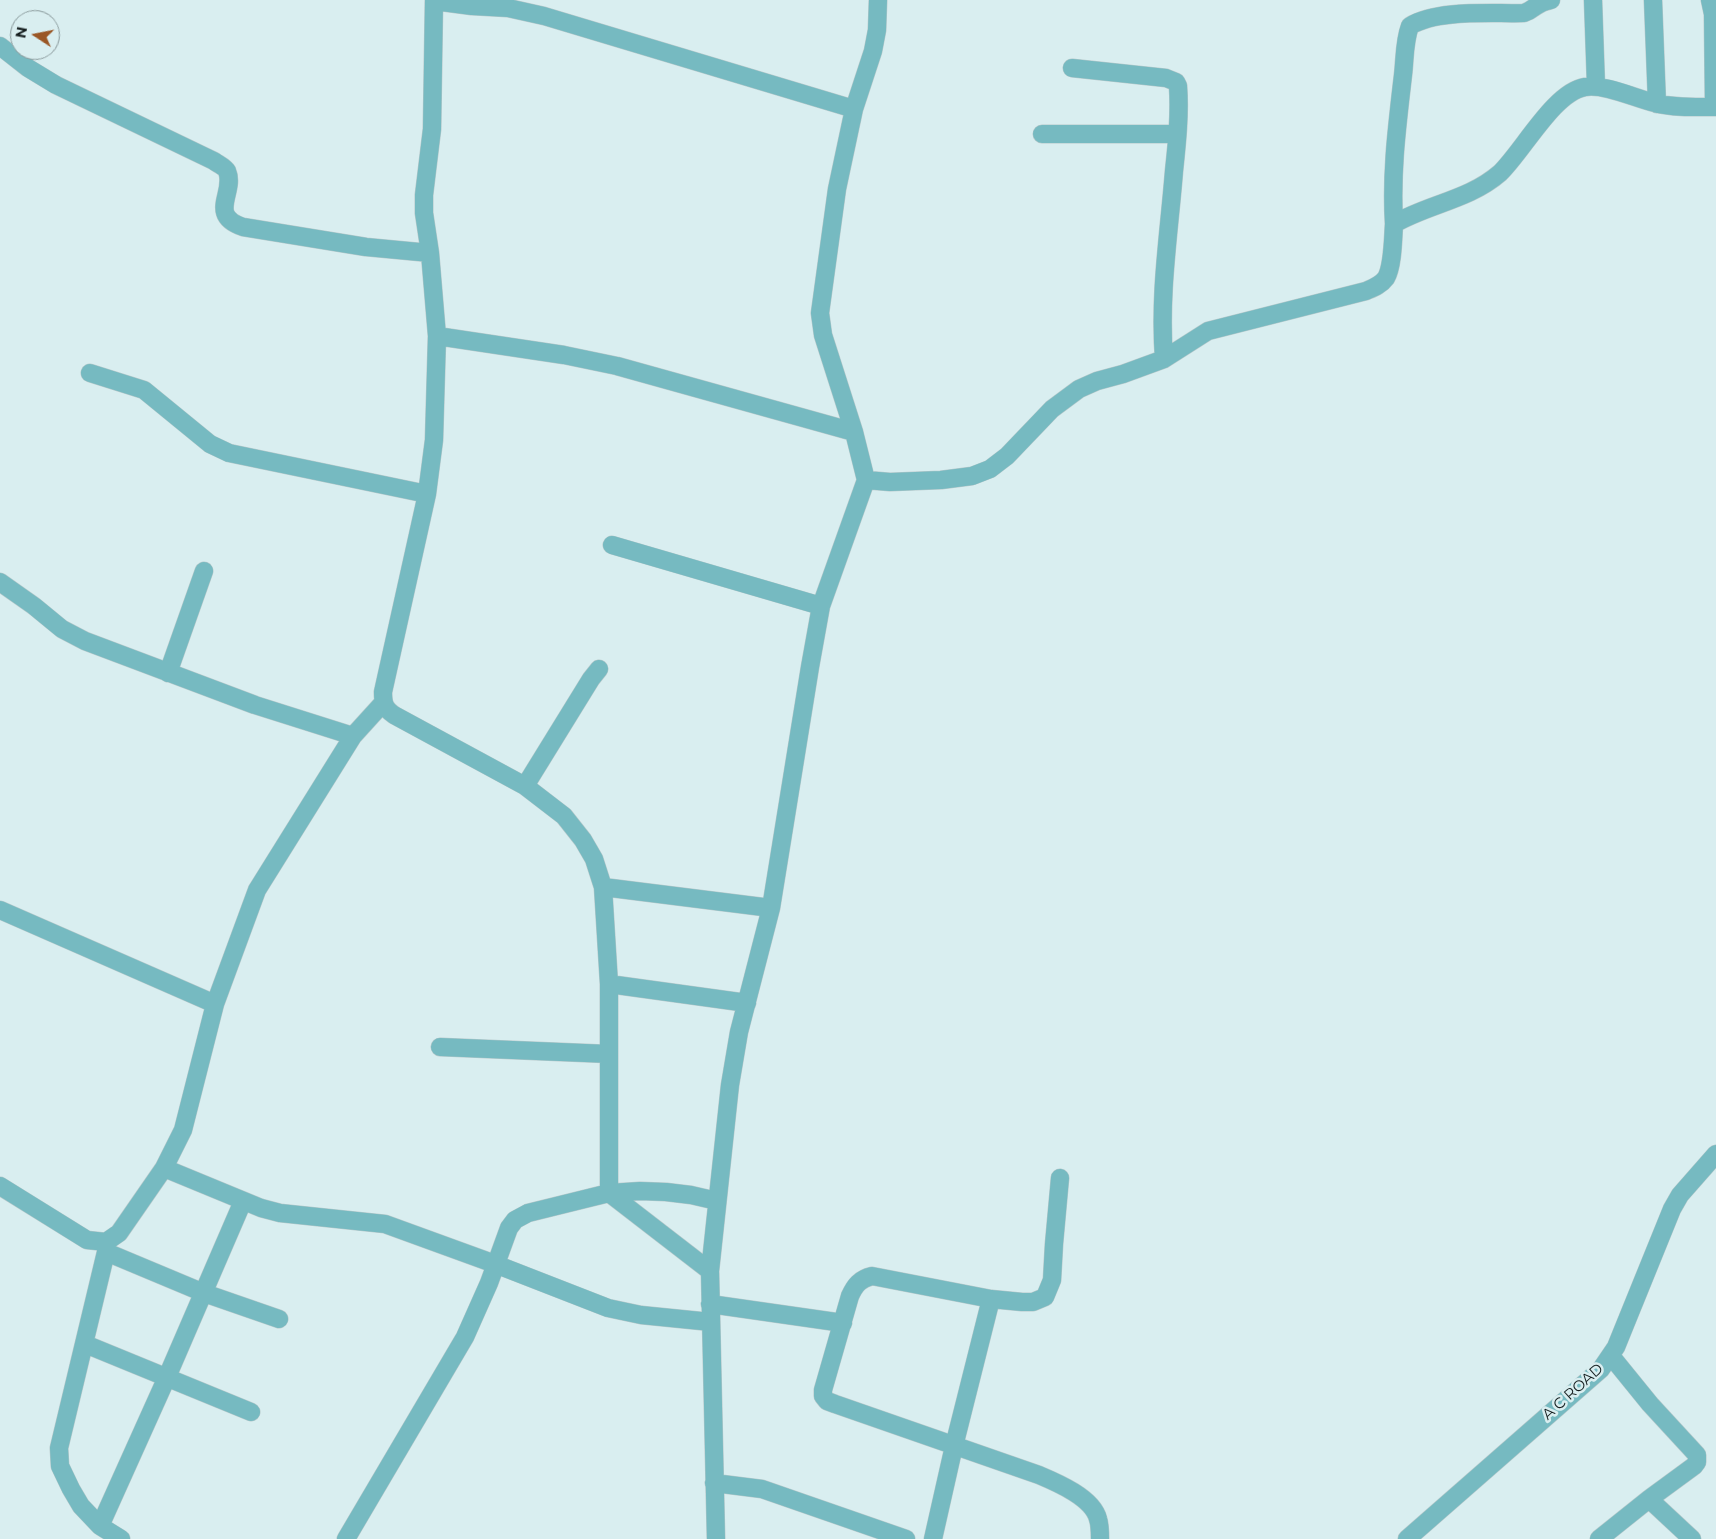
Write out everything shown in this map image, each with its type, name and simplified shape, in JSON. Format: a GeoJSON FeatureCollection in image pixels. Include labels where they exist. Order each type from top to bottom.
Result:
{"type":"FeatureCollection","features":[{"type":"Feature","properties":{"kind":"street"},"geometry":{"type":"LineString","coordinates":[[716,1539],[710,1271],[730,1085],[739,1032],[771,908],[821,606],[866,480],[854,432],[827,348],[820,314],[837,189],[854,109],[873,51],[877,30],[878,0]]}},
{"type":"Feature","properties":{"kind":"street"},"geometry":{"type":"LineString","coordinates":[[866,480],[890,482],[941,480],[972,476],[990,469],[1007,456],[1052,409],[1079,389],[1097,381],[1164,359],[1208,331],[1366,291],[1378,286],[1385,279],[1388,272],[1394,224],[1392,189],[1396,124],[1405,49],[1410,26],[1429,19],[1460,14],[1524,13],[1530,11],[1540,2],[1551,0]]}},
{"type":"Feature","properties":{"kind":"street"},"geometry":{"type":"LineString","coordinates":[[1593,0],[1596,86]]}},
{"type":"Feature","properties":{"kind":"street"},"geometry":{"type":"LineString","coordinates":[[1653,0],[1658,104]]}},
{"type":"Feature","properties":{"kind":"street"},"geometry":{"type":"LineString","coordinates":[[1394,224],[1405,217],[1459,198],[1485,185],[1516,156],[1546,117],[1564,98],[1582,88],[1596,86],[1658,104],[1715,107],[1713,14],[1710,0]]}},
{"type":"Feature","properties":{"kind":"street"},"geometry":{"type":"LineString","coordinates":[[608,1193],[609,984],[603,887],[594,859],[583,840],[564,816],[525,786],[394,715],[386,710],[383,703],[382,692],[427,494],[434,440],[437,336],[430,253],[424,213],[424,196],[432,129],[434,1],[508,8],[544,16],[854,109]]}},
{"type":"Feature","properties":{"kind":"street"},"geometry":{"type":"LineString","coordinates":[[0,46],[28,68],[56,85],[223,167],[227,172],[228,182],[224,204],[225,213],[234,224],[366,247],[430,253]]}},
{"type":"Feature","properties":{"kind":"street"},"geometry":{"type":"LineString","coordinates":[[1072,68],[1166,78],[1176,82],[1178,95],[1177,134],[1163,277],[1162,328],[1164,359]]}},
{"type":"Feature","properties":{"kind":"street"},"geometry":{"type":"LineString","coordinates":[[1042,134],[1177,134]]}},
{"type":"Feature","properties":{"kind":"street"},"geometry":{"type":"LineString","coordinates":[[437,336],[564,355],[617,366],[854,432]]}},
{"type":"Feature","properties":{"kind":"street"},"geometry":{"type":"LineString","coordinates":[[90,372],[144,390],[210,444],[229,454],[427,494]]}},
{"type":"Feature","properties":{"kind":"street"},"geometry":{"type":"LineString","coordinates":[[612,545],[821,606]]}},
{"type":"Feature","properties":{"kind":"street"},"geometry":{"type":"LineString","coordinates":[[168,673],[204,571]]}},
{"type":"Feature","properties":{"kind":"street"},"geometry":{"type":"LineString","coordinates":[[0,582],[73,635],[85,641],[255,705],[353,736]]}},
{"type":"Feature","properties":{"kind":"street"},"geometry":{"type":"LineString","coordinates":[[525,786],[599,669]]}},
{"type":"Feature","properties":{"kind":"street"},"geometry":{"type":"LineString","coordinates":[[121,1539],[100,1526],[81,1506],[60,1466],[59,1448],[85,1344],[106,1247],[119,1233],[164,1168],[183,1130],[215,1004],[257,890],[353,736],[383,703]]}},
{"type":"Feature","properties":{"kind":"street"},"geometry":{"type":"LineString","coordinates":[[603,887],[771,908]]}},
{"type":"Feature","properties":{"kind":"street"},"geometry":{"type":"LineString","coordinates":[[0,910],[215,1004]]}},
{"type":"Feature","properties":{"kind":"street"},"geometry":{"type":"LineString","coordinates":[[609,984],[747,1003]]}},
{"type":"Feature","properties":{"kind":"street"},"geometry":{"type":"LineString","coordinates":[[440,1047],[609,1054]]}},
{"type":"Feature","properties":{"kind":"street","name":"A C ROAD"},"geometry":{"type":"LineString","coordinates":[[1407,1539],[1601,1369],[1616,1347],[1672,1209],[1680,1195],[1716,1154]]}},
{"type":"Feature","properties":{"kind":"street"},"geometry":{"type":"LineString","coordinates":[[164,1168],[261,1208],[280,1213],[385,1224],[608,1308],[641,1314],[711,1322]]}},
{"type":"Feature","properties":{"kind":"street"},"geometry":{"type":"LineString","coordinates":[[1060,1178],[1052,1280],[1045,1298],[1034,1302],[991,1299],[872,1276],[862,1279],[853,1288],[823,1390],[823,1396],[827,1401],[1039,1475],[1072,1491],[1091,1504],[1098,1518],[1100,1539]]}},
{"type":"Feature","properties":{"kind":"street"},"geometry":{"type":"LineString","coordinates":[[0,1186],[87,1240],[204,1292],[279,1319]]}},
{"type":"Feature","properties":{"kind":"street"},"geometry":{"type":"LineString","coordinates":[[346,1539],[465,1338],[509,1228],[515,1220],[521,1216],[608,1193],[666,1192],[717,1201]]}},
{"type":"Feature","properties":{"kind":"street"},"geometry":{"type":"LineString","coordinates":[[608,1193],[710,1271]]}},
{"type":"Feature","properties":{"kind":"street"},"geometry":{"type":"LineString","coordinates":[[100,1526],[243,1201]]}},
{"type":"Feature","properties":{"kind":"street"},"geometry":{"type":"LineString","coordinates":[[933,1539],[991,1299]]}},
{"type":"Feature","properties":{"kind":"street"},"geometry":{"type":"LineString","coordinates":[[710,1304],[843,1322]]}},
{"type":"Feature","properties":{"kind":"street"},"geometry":{"type":"LineString","coordinates":[[85,1344],[251,1412]]}},
{"type":"Feature","properties":{"kind":"street"},"geometry":{"type":"LineString","coordinates":[[1599,1539],[1697,1462],[1697,1455],[1650,1404],[1611,1356]]}},
{"type":"Feature","properties":{"kind":"street"},"geometry":{"type":"LineString","coordinates":[[714,1483],[762,1489],[906,1539]]}},
{"type":"Feature","properties":{"kind":"street"},"geometry":{"type":"LineString","coordinates":[[1649,1499],[1692,1539]]}}]}
